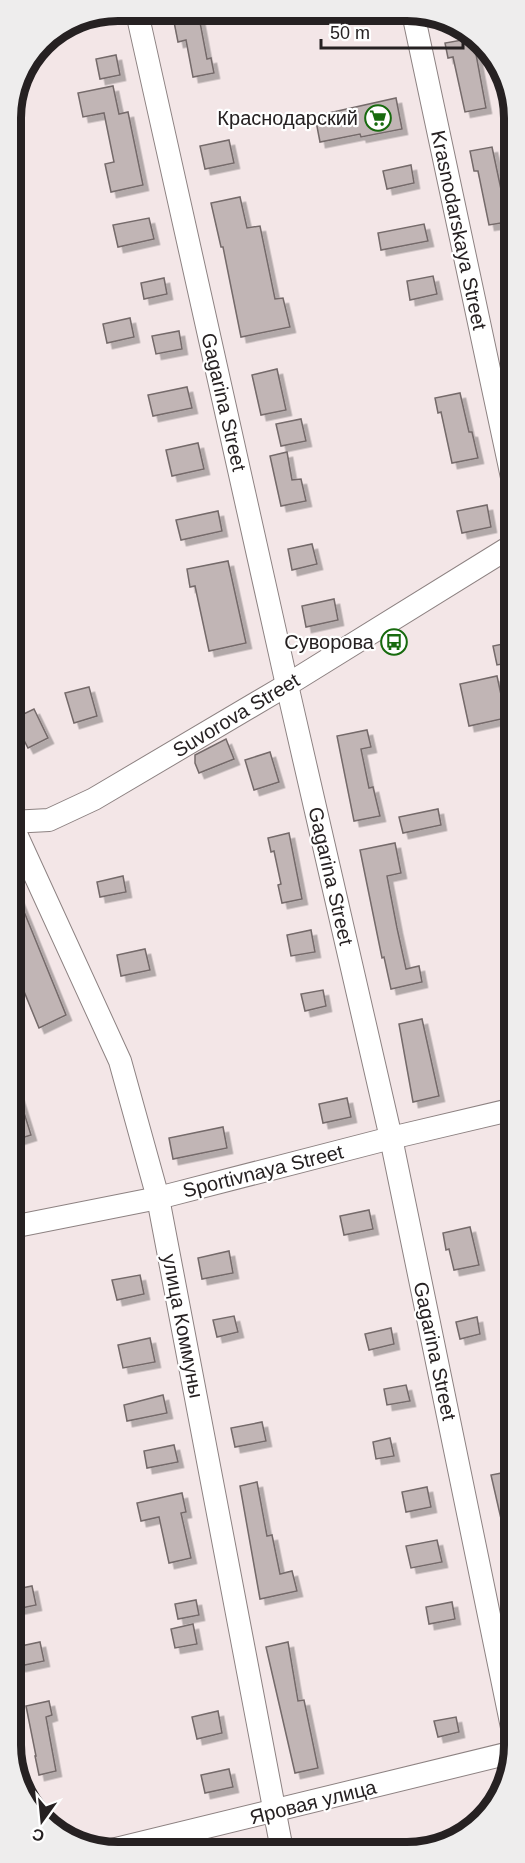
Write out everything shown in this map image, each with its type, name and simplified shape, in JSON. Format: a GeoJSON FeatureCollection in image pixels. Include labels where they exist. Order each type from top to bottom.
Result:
{"type":"FeatureCollection","features":[{"type":"Feature","properties":{"kind":"street","name":"Gagarina Street"},"geometry":{"type":"LineString","coordinates":[[139,21],[391,1138],[504,1688]]}},
{"type":"Feature","properties":{"kind":"street","name":"Krasnodarskaya Street"},"geometry":{"type":"LineString","coordinates":[[415,22],[504,440]]}},
{"type":"Feature","properties":{"kind":"street","name":"Suvorova Street"},"geometry":{"type":"LineString","coordinates":[[21,822],[49,820],[94,799],[504,551]]}},
{"type":"Feature","properties":{"kind":"street","name":"улица Коммуны"},"geometry":{"type":"LineString","coordinates":[[21,843],[120,1061],[158,1198],[281,1842]]}},
{"type":"Feature","properties":{"kind":"street","name":"Sportivnaya Street"},"geometry":{"type":"LineString","coordinates":[[21,1225],[158,1198],[504,1111]]}},
{"type":"Feature","properties":{"kind":"street","name":"Яровая улица"},"geometry":{"type":"LineString","coordinates":[[145,1842],[504,1755]]}},
{"type":"Feature","properties":{"kind":"building"},"geometry":{"type":"Polygon","coordinates":[[[200,21],[207,59],[211,58],[214,73],[193,77],[186,40],[178,42],[174,22],[200,21]]]}},
{"type":"Feature","properties":{"kind":"building"},"geometry":{"type":"Polygon","coordinates":[[[464,40],[475,48],[486,108],[465,112],[453,57],[448,58],[445,43],[464,40]]]}},
{"type":"Feature","properties":{"kind":"building"},"geometry":{"type":"Polygon","coordinates":[[[116,55],[120,75],[100,79],[96,59],[116,55]]]}},
{"type":"Feature","properties":{"kind":"building"},"geometry":{"type":"Polygon","coordinates":[[[113,86],[119,114],[128,112],[143,185],[111,192],[105,164],[114,162],[104,113],[83,117],[78,93],[113,86]]]}},
{"type":"Feature","properties":{"kind":"building"},"geometry":{"type":"Polygon","coordinates":[[[396,98],[402,129],[320,142],[315,116],[396,98]]]}},
{"type":"Feature","properties":{"kind":"building"},"geometry":{"type":"Polygon","coordinates":[[[229,140],[234,163],[205,169],[200,146],[229,140]]]}},
{"type":"Feature","properties":{"kind":"building"},"geometry":{"type":"Polygon","coordinates":[[[492,147],[502,194],[504,193],[504,222],[489,225],[478,171],[474,171],[470,151],[492,147]]]}},
{"type":"Feature","properties":{"kind":"building"},"geometry":{"type":"Polygon","coordinates":[[[411,165],[414,183],[387,189],[383,171],[411,165]]]}},
{"type":"Feature","properties":{"kind":"building"},"geometry":{"type":"Polygon","coordinates":[[[240,197],[247,228],[260,226],[275,299],[283,298],[290,327],[241,337],[223,247],[221,247],[211,203],[240,197]]]}},
{"type":"Feature","properties":{"kind":"building"},"geometry":{"type":"Polygon","coordinates":[[[149,218],[154,239],[118,247],[113,225],[149,218]]]}},
{"type":"Feature","properties":{"kind":"building"},"geometry":{"type":"Polygon","coordinates":[[[424,224],[428,241],[381,250],[378,233],[424,224]]]}},
{"type":"Feature","properties":{"kind":"building"},"geometry":{"type":"Polygon","coordinates":[[[433,276],[437,294],[410,300],[407,281],[433,276]]]}},
{"type":"Feature","properties":{"kind":"building"},"geometry":{"type":"Polygon","coordinates":[[[164,278],[167,294],[144,299],[141,283],[164,278]]]}},
{"type":"Feature","properties":{"kind":"building"},"geometry":{"type":"Polygon","coordinates":[[[130,318],[134,337],[107,343],[103,324],[130,318]]]}},
{"type":"Feature","properties":{"kind":"building"},"geometry":{"type":"Polygon","coordinates":[[[179,331],[182,349],[156,354],[152,336],[179,331]]]}},
{"type":"Feature","properties":{"kind":"building"},"geometry":{"type":"Polygon","coordinates":[[[277,369],[286,410],[261,415],[252,375],[277,369]]]}},
{"type":"Feature","properties":{"kind":"building"},"geometry":{"type":"Polygon","coordinates":[[[187,387],[192,408],[153,416],[148,395],[187,387]]]}},
{"type":"Feature","properties":{"kind":"building"},"geometry":{"type":"Polygon","coordinates":[[[460,393],[478,458],[452,463],[441,412],[438,413],[435,398],[460,393]]]}},
{"type":"Feature","properties":{"kind":"building"},"geometry":{"type":"Polygon","coordinates":[[[301,419],[306,441],[281,446],[276,424],[301,419]]]}},
{"type":"Feature","properties":{"kind":"building"},"geometry":{"type":"Polygon","coordinates":[[[198,443],[204,469],[172,476],[166,450],[198,443]]]}},
{"type":"Feature","properties":{"kind":"building"},"geometry":{"type":"Polygon","coordinates":[[[287,452],[292,480],[301,479],[306,501],[281,506],[270,456],[287,452]]]}},
{"type":"Feature","properties":{"kind":"building"},"geometry":{"type":"Polygon","coordinates":[[[487,505],[491,527],[462,533],[457,511],[487,505]]]}},
{"type":"Feature","properties":{"kind":"building"},"geometry":{"type":"Polygon","coordinates":[[[218,511],[222,531],[181,540],[176,520],[218,511]]]}},
{"type":"Feature","properties":{"kind":"building"},"geometry":{"type":"Polygon","coordinates":[[[312,544],[317,564],[292,570],[288,549],[312,544]]]}},
{"type":"Feature","properties":{"kind":"building"},"geometry":{"type":"Polygon","coordinates":[[[228,561],[246,643],[209,651],[195,586],[190,587],[187,569],[228,561]]]}},
{"type":"Feature","properties":{"kind":"building"},"geometry":{"type":"Polygon","coordinates":[[[334,599],[338,620],[306,627],[302,606],[334,599]]]}},
{"type":"Feature","properties":{"kind":"building"},"geometry":{"type":"Polygon","coordinates":[[[504,644],[504,664],[497,665],[493,646],[504,644]]]}},
{"type":"Feature","properties":{"kind":"building"},"geometry":{"type":"Polygon","coordinates":[[[497,676],[504,718],[469,726],[460,684],[497,676]]]}},
{"type":"Feature","properties":{"kind":"building"},"geometry":{"type":"Polygon","coordinates":[[[89,687],[97,716],[74,723],[65,693],[89,687]]]}},
{"type":"Feature","properties":{"kind":"building"},"geometry":{"type":"Polygon","coordinates":[[[34,709],[48,738],[28,748],[21,734],[21,715],[34,709]]]}},
{"type":"Feature","properties":{"kind":"building"},"geometry":{"type":"Polygon","coordinates":[[[367,730],[371,747],[361,749],[369,788],[373,787],[380,816],[354,821],[337,736],[367,730]]]}},
{"type":"Feature","properties":{"kind":"building"},"geometry":{"type":"Polygon","coordinates":[[[226,739],[234,759],[199,773],[195,755],[226,739]]]}},
{"type":"Feature","properties":{"kind":"building"},"geometry":{"type":"Polygon","coordinates":[[[270,752],[279,782],[254,790],[245,760],[270,752]]]}},
{"type":"Feature","properties":{"kind":"building"},"geometry":{"type":"Polygon","coordinates":[[[438,809],[441,825],[403,833],[399,817],[438,809]]]}},
{"type":"Feature","properties":{"kind":"building"},"geometry":{"type":"Polygon","coordinates":[[[289,833],[302,899],[282,903],[278,885],[281,884],[274,851],[271,852],[268,838],[289,833]]]}},
{"type":"Feature","properties":{"kind":"building"},"geometry":{"type":"Polygon","coordinates":[[[395,843],[401,873],[387,876],[397,928],[406,969],[419,966],[422,982],[391,989],[384,957],[382,958],[360,850],[395,843]]]}},
{"type":"Feature","properties":{"kind":"building"},"geometry":{"type":"Polygon","coordinates":[[[123,876],[126,892],[100,897],[97,882],[123,876]]]}},
{"type":"Feature","properties":{"kind":"building"},"geometry":{"type":"Polygon","coordinates":[[[21,904],[66,1015],[39,1028],[21,984],[21,904]]]}},
{"type":"Feature","properties":{"kind":"building"},"geometry":{"type":"Polygon","coordinates":[[[311,930],[315,952],[291,956],[287,935],[311,930]]]}},
{"type":"Feature","properties":{"kind":"building"},"geometry":{"type":"Polygon","coordinates":[[[145,949],[150,970],[121,976],[117,955],[145,949]]]}},
{"type":"Feature","properties":{"kind":"building"},"geometry":{"type":"Polygon","coordinates":[[[323,990],[326,1006],[305,1011],[301,994],[323,990]]]}},
{"type":"Feature","properties":{"kind":"building"},"geometry":{"type":"Polygon","coordinates":[[[422,1019],[439,1096],[413,1102],[399,1024],[422,1019]]]}},
{"type":"Feature","properties":{"kind":"building"},"geometry":{"type":"Polygon","coordinates":[[[347,1098],[351,1117],[323,1123],[319,1104],[347,1098]]]}},
{"type":"Feature","properties":{"kind":"building"},"geometry":{"type":"Polygon","coordinates":[[[21,1103],[31,1135],[21,1138],[21,1103]]]}},
{"type":"Feature","properties":{"kind":"building"},"geometry":{"type":"Polygon","coordinates":[[[223,1127],[227,1148],[173,1159],[169,1138],[223,1127]]]}},
{"type":"Feature","properties":{"kind":"building"},"geometry":{"type":"Polygon","coordinates":[[[369,1210],[373,1229],[344,1235],[340,1216],[369,1210]]]}},
{"type":"Feature","properties":{"kind":"building"},"geometry":{"type":"Polygon","coordinates":[[[470,1227],[479,1265],[454,1270],[449,1249],[446,1250],[443,1233],[470,1227]]]}},
{"type":"Feature","properties":{"kind":"building"},"geometry":{"type":"Polygon","coordinates":[[[229,1251],[233,1273],[202,1279],[198,1258],[229,1251]]]}},
{"type":"Feature","properties":{"kind":"building"},"geometry":{"type":"Polygon","coordinates":[[[140,1275],[144,1294],[117,1300],[112,1280],[140,1275]]]}},
{"type":"Feature","properties":{"kind":"building"},"geometry":{"type":"Polygon","coordinates":[[[234,1316],[238,1332],[217,1337],[213,1320],[234,1316]]]}},
{"type":"Feature","properties":{"kind":"building"},"geometry":{"type":"Polygon","coordinates":[[[477,1317],[480,1334],[460,1339],[456,1322],[477,1317]]]}},
{"type":"Feature","properties":{"kind":"building"},"geometry":{"type":"Polygon","coordinates":[[[391,1328],[394,1344],[369,1350],[365,1334],[391,1328]]]}},
{"type":"Feature","properties":{"kind":"building"},"geometry":{"type":"Polygon","coordinates":[[[150,1338],[155,1362],[123,1368],[118,1345],[150,1338]]]}},
{"type":"Feature","properties":{"kind":"building"},"geometry":{"type":"Polygon","coordinates":[[[406,1385],[410,1401],[387,1405],[384,1389],[406,1385]]]}},
{"type":"Feature","properties":{"kind":"building"},"geometry":{"type":"Polygon","coordinates":[[[163,1395],[167,1413],[127,1421],[124,1405],[163,1395]]]}},
{"type":"Feature","properties":{"kind":"building"},"geometry":{"type":"Polygon","coordinates":[[[262,1422],[266,1441],[235,1447],[231,1428],[262,1422]]]}},
{"type":"Feature","properties":{"kind":"building"},"geometry":{"type":"Polygon","coordinates":[[[390,1438],[394,1456],[376,1459],[373,1442],[390,1438]]]}},
{"type":"Feature","properties":{"kind":"building"},"geometry":{"type":"Polygon","coordinates":[[[174,1445],[178,1462],[147,1468],[144,1451],[174,1445]]]}},
{"type":"Feature","properties":{"kind":"building"},"geometry":{"type":"Polygon","coordinates":[[[504,1473],[504,1532],[491,1475],[504,1473]]]}},
{"type":"Feature","properties":{"kind":"building"},"geometry":{"type":"Polygon","coordinates":[[[257,1482],[267,1536],[272,1535],[280,1574],[292,1571],[297,1591],[260,1599],[240,1486],[257,1482]]]}},
{"type":"Feature","properties":{"kind":"building"},"geometry":{"type":"Polygon","coordinates":[[[427,1487],[431,1507],[406,1512],[402,1492],[427,1487]]]}},
{"type":"Feature","properties":{"kind":"building"},"geometry":{"type":"Polygon","coordinates":[[[182,1493],[186,1512],[181,1513],[191,1558],[169,1563],[159,1517],[141,1521],[137,1503],[182,1493]]]}},
{"type":"Feature","properties":{"kind":"building"},"geometry":{"type":"Polygon","coordinates":[[[437,1540],[442,1562],[411,1568],[406,1546],[437,1540]]]}},
{"type":"Feature","properties":{"kind":"building"},"geometry":{"type":"Polygon","coordinates":[[[32,1586],[36,1605],[21,1608],[21,1588],[32,1586]]]}},
{"type":"Feature","properties":{"kind":"building"},"geometry":{"type":"Polygon","coordinates":[[[196,1600],[199,1615],[178,1619],[175,1604],[196,1600]]]}},
{"type":"Feature","properties":{"kind":"building"},"geometry":{"type":"Polygon","coordinates":[[[452,1602],[455,1619],[429,1624],[426,1607],[452,1602]]]}},
{"type":"Feature","properties":{"kind":"building"},"geometry":{"type":"Polygon","coordinates":[[[193,1624],[197,1644],[175,1648],[171,1629],[193,1624]]]}},
{"type":"Feature","properties":{"kind":"building"},"geometry":{"type":"Polygon","coordinates":[[[40,1642],[44,1661],[21,1666],[21,1646],[40,1642]]]}},
{"type":"Feature","properties":{"kind":"building"},"geometry":{"type":"Polygon","coordinates":[[[288,1642],[298,1701],[304,1700],[318,1768],[295,1773],[266,1647],[288,1642]]]}},
{"type":"Feature","properties":{"kind":"building"},"geometry":{"type":"Polygon","coordinates":[[[49,1701],[52,1715],[46,1717],[56,1771],[39,1775],[26,1706],[49,1701]]]}},
{"type":"Feature","properties":{"kind":"building"},"geometry":{"type":"Polygon","coordinates":[[[218,1711],[222,1733],[197,1739],[192,1717],[218,1711]]]}},
{"type":"Feature","properties":{"kind":"building"},"geometry":{"type":"Polygon","coordinates":[[[456,1717],[459,1732],[438,1737],[434,1721],[456,1717]]]}},
{"type":"Feature","properties":{"kind":"building"},"geometry":{"type":"Polygon","coordinates":[[[229,1769],[233,1787],[205,1793],[201,1775],[229,1769]]]}},
{"type":"Feature","properties":{"kind":"place","name":"Краснодарский"},"geometry":{"type":"Point","coordinates":[378,118]}},
{"type":"Feature","properties":{"kind":"place","name":"Суворова"},"geometry":{"type":"Point","coordinates":[394,642]}}]}
